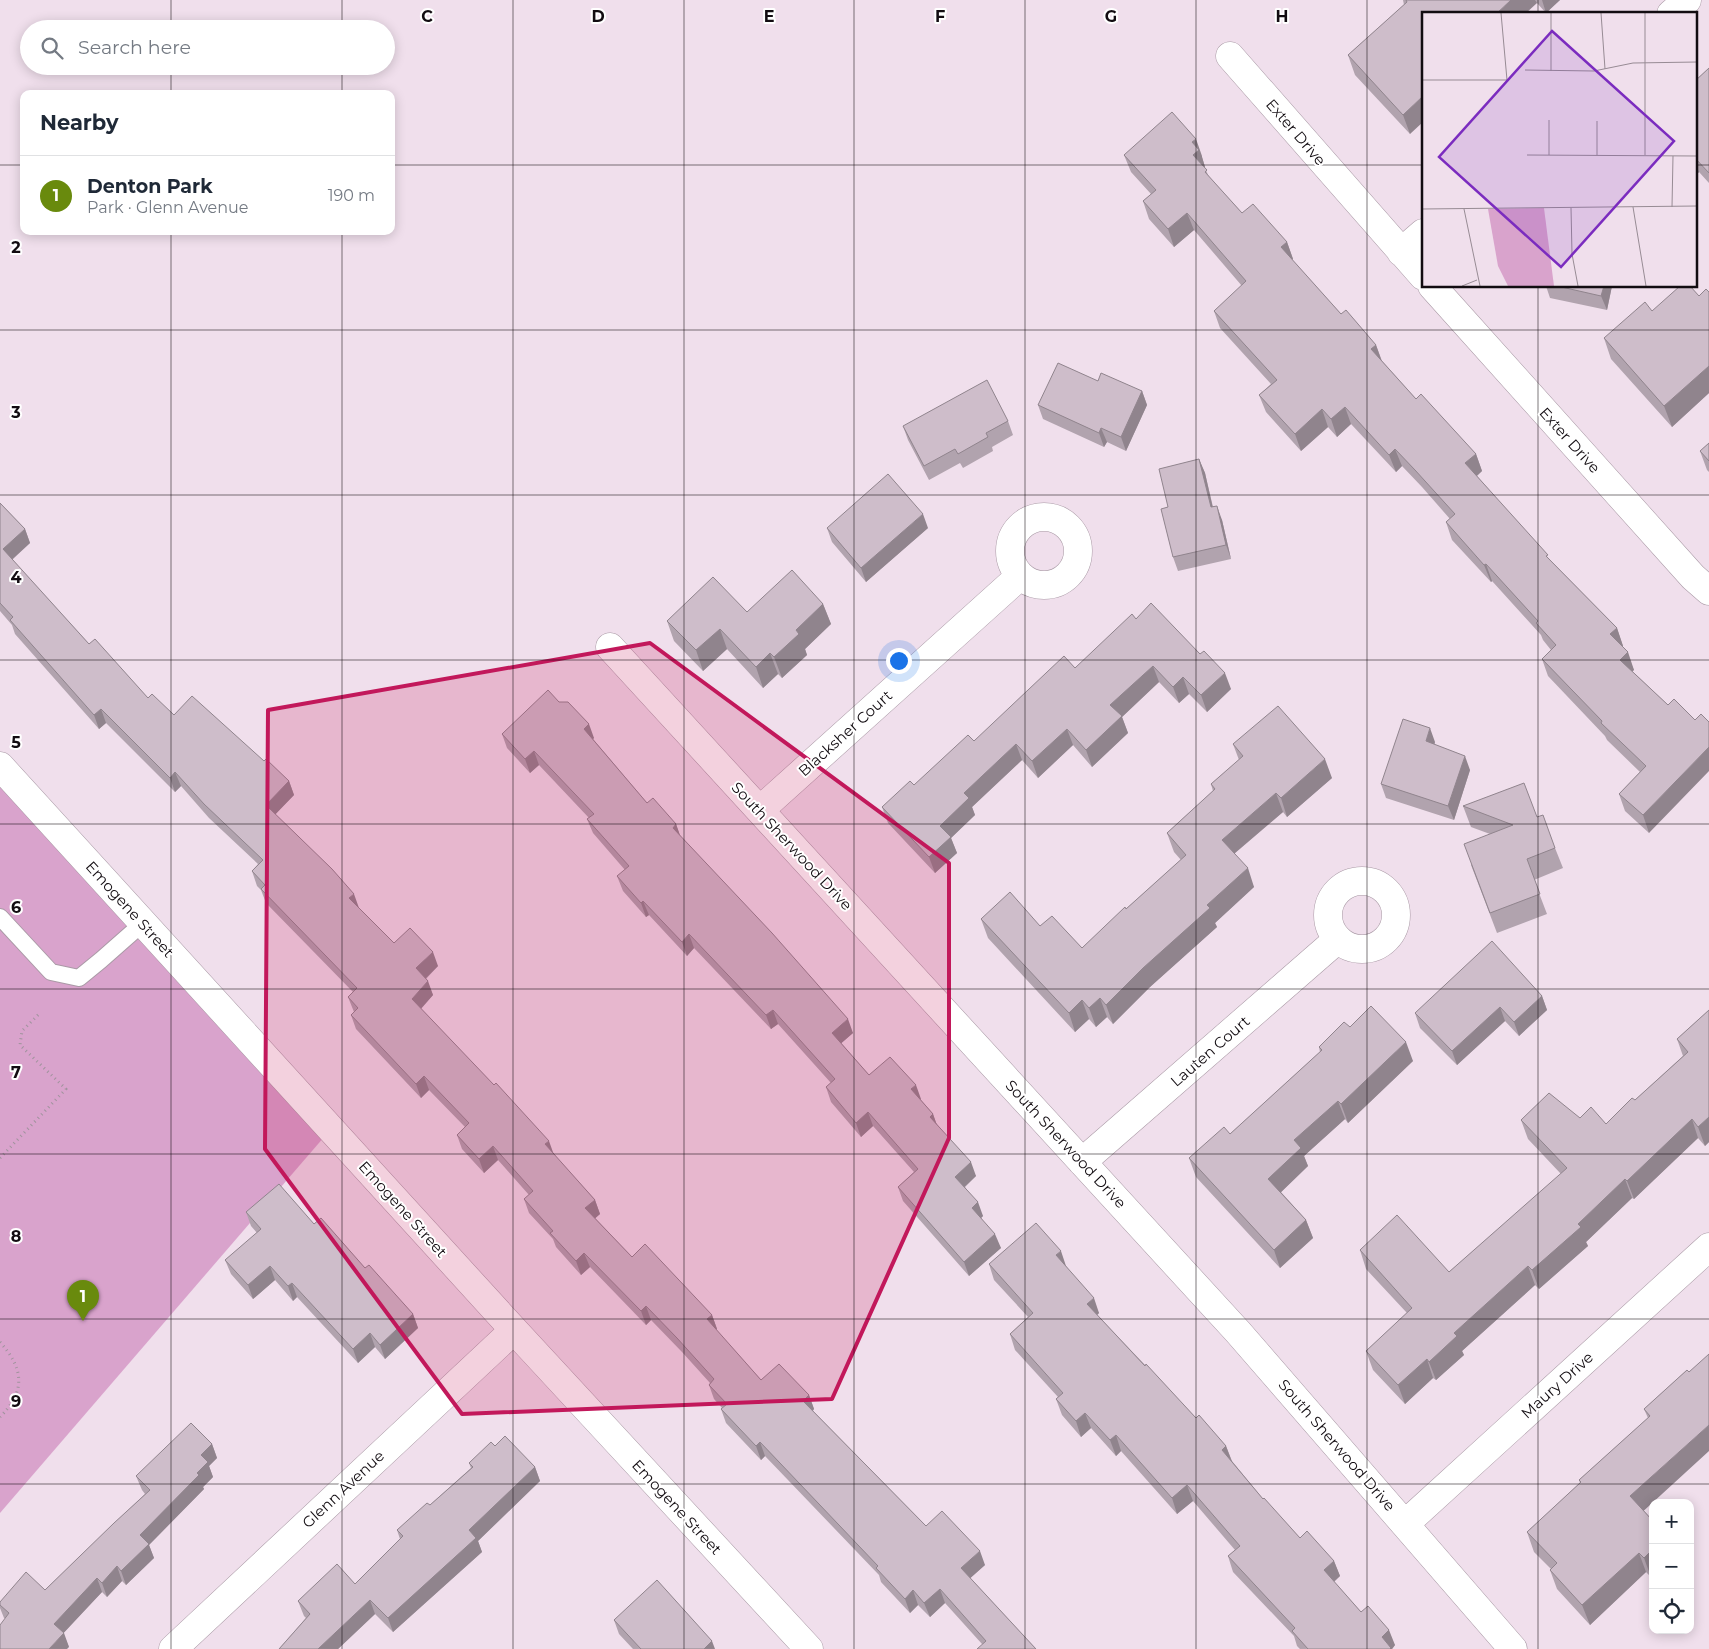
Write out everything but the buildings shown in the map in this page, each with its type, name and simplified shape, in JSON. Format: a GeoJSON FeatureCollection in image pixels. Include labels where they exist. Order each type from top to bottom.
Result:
{"type":"FeatureCollection","features":[{"type":"Feature","properties":{"kind":"street"},"geometry":{"type":"LineString","coordinates":[[1673,12],[1687,0]]}},
{"type":"Feature","properties":{"kind":"street","name":"Exter Drive"},"geometry":{"type":"LineString","coordinates":[[1230,56],[1422,275]]}},
{"type":"Feature","properties":{"kind":"street"},"geometry":{"type":"LineString","coordinates":[[1401,252],[1422,234]]}},
{"type":"Feature","properties":{"kind":"street","name":"Exter Drive"},"geometry":{"type":"LineString","coordinates":[[1434,288],[1693,577],[1709,591]]}},
{"type":"Feature","properties":{"kind":"street","name":"Blacksher Court"},"geometry":{"type":"LineString","coordinates":[[760,810],[1020,576]]}},
{"type":"Feature","properties":{"kind":"street","name":"South Sherwood Drive"},"geometry":{"type":"LineString","coordinates":[[610,647],[1238,1332],[1513,1649]]}},
{"type":"Feature","properties":{"kind":"street","name":"Emogene Street"},"geometry":{"type":"LineString","coordinates":[[0,766],[514,1330],[809,1649]]}},
{"type":"Feature","properties":{"kind":"street","name":"Lauten Court"},"geometry":{"type":"LineString","coordinates":[[1082,1162],[1338,939]]}},
{"type":"Feature","properties":{"kind":"street","name":"Maury Drive"},"geometry":{"type":"LineString","coordinates":[[1405,1524],[1709,1247]]}},
{"type":"Feature","properties":{"kind":"street","name":"Glenn Avenue"},"geometry":{"type":"LineString","coordinates":[[173,1649],[514,1330]]}},
{"type":"Feature","properties":{"kind":"lane"},"geometry":{"type":"LineString","coordinates":[[0,917],[51,972],[79,978],[143,923]]}},
{"type":"Feature","properties":{"kind":"path"},"geometry":{"type":"LineString","coordinates":[[0,1158],[66,1090],[20,1045],[22,1031],[39,1014]]}},
{"type":"Feature","properties":{"kind":"path"},"geometry":{"type":"LineString","coordinates":[[0,1342],[11,1355],[18,1370],[18,1387],[10,1407],[0,1417]]}},
{"type":"Feature","properties":{"kind":"highlighted area"},"geometry":{"type":"Polygon","coordinates":[[[650,643],[949,863],[949,1138],[832,1399],[462,1414],[265,1149],[268,710],[650,643]]]}},
{"type":"Feature","properties":{"kind":"shaded area"},"geometry":{"type":"Polygon","coordinates":[[[0,766],[331,1129],[0,1513],[0,766]]]}},
{"type":"Feature","properties":{"kind":"place","name":"Denton Park"},"geometry":{"type":"Point","coordinates":[83,1321]}}]}
